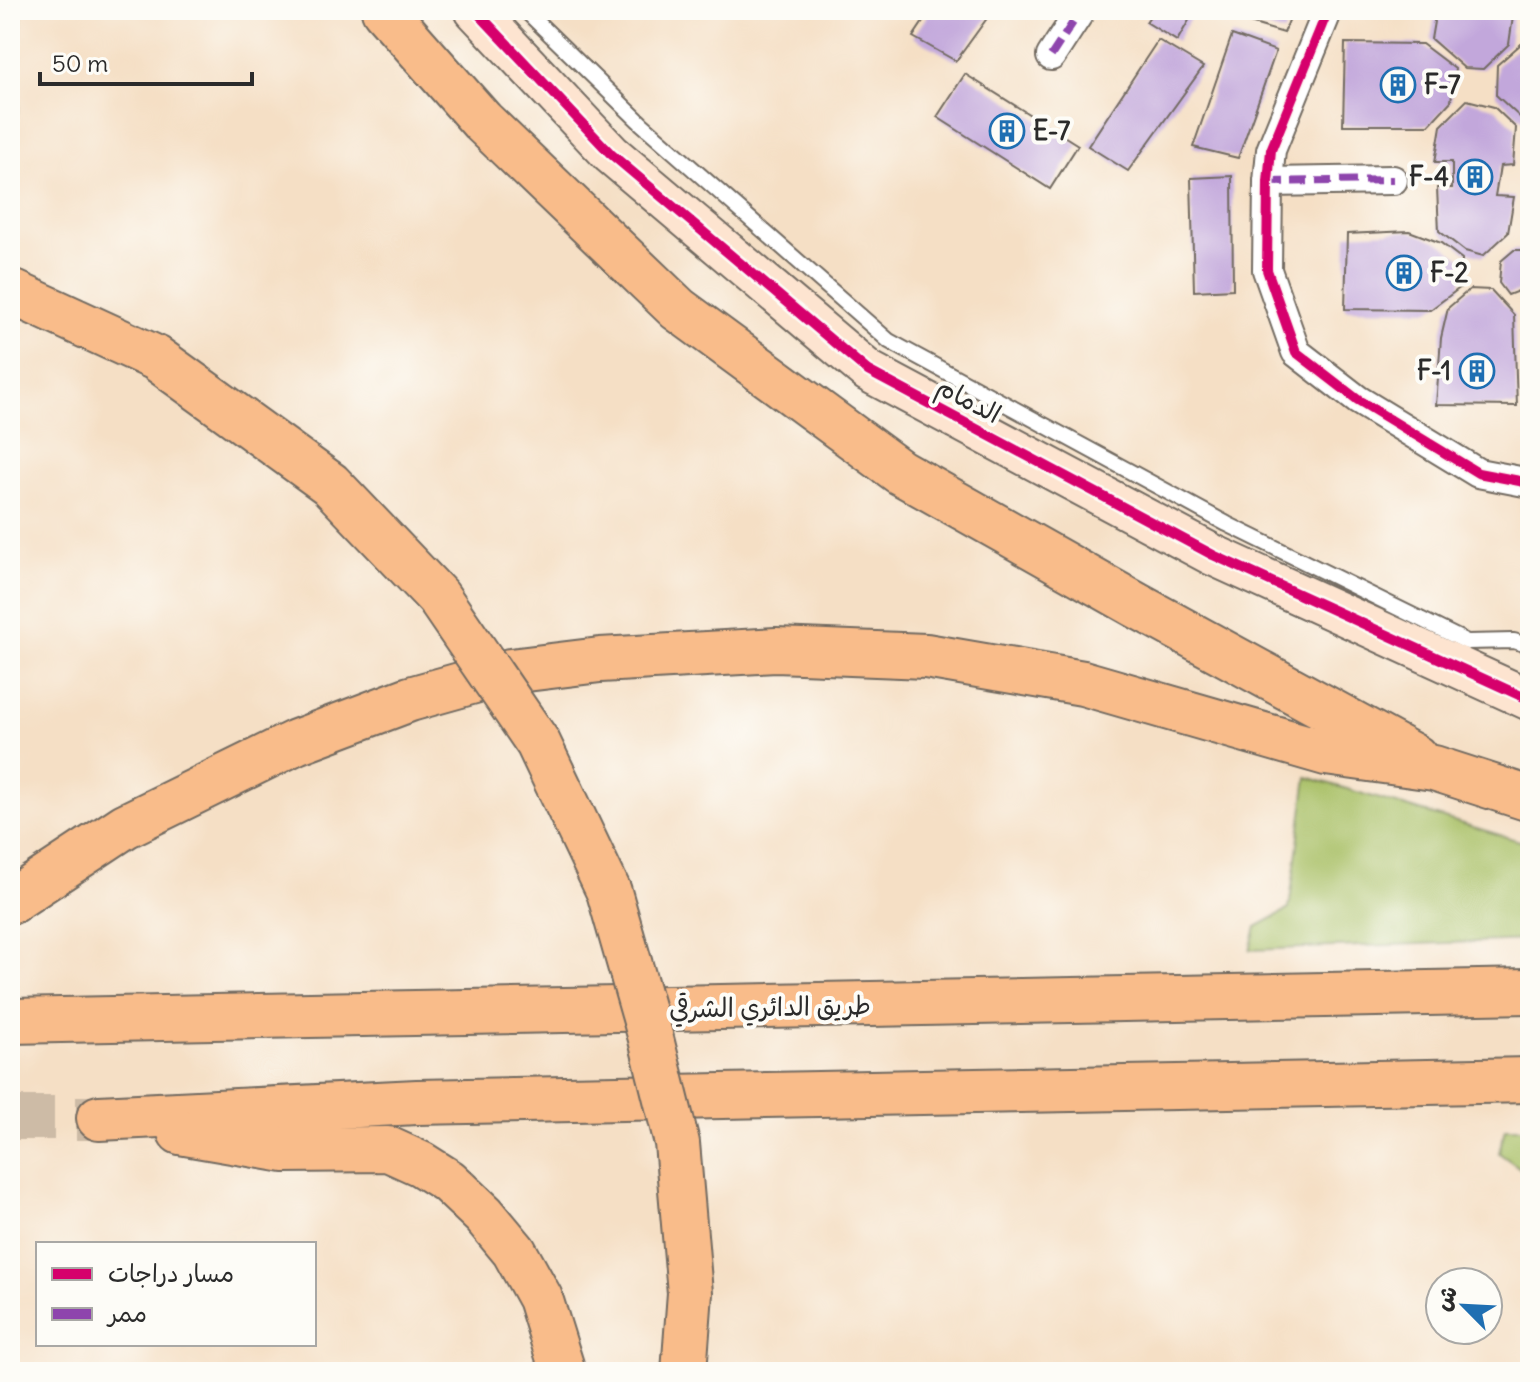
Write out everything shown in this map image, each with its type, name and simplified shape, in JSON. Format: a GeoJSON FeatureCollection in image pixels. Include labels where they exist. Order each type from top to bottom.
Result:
{"type":"FeatureCollection","features":[{"type":"Feature","properties":{"kind":"highway"},"geometry":{"type":"LineString","coordinates":[[384,10],[482,121],[678,309],[900,472],[1434,768]]}},
{"type":"Feature","properties":{"kind":"highway"},"geometry":{"type":"LineString","coordinates":[[10,291],[156,358],[330,484],[438,597],[538,743],[609,892],[677,1143],[690,1293],[684,1372]]}},
{"type":"Feature","properties":{"kind":"highway"},"geometry":{"type":"LineString","coordinates":[[10,902],[125,826],[296,742],[410,699],[510,671],[600,660],[776,650],[926,656],[1083,683],[1326,753],[1434,768],[1530,799]]}},
{"type":"Feature","properties":{"kind":"highway","name":"طريق الدائري الشرقي"},"geometry":{"type":"LineString","coordinates":[[10,1021],[1530,991]]}},
{"type":"Feature","properties":{"kind":"highway"},"geometry":{"type":"LineString","coordinates":[[563,1372],[540,1298],[514,1251],[484,1215],[448,1181],[421,1164],[388,1149],[285,1150],[99,1118],[417,1102],[1530,1080]]}},
{"type":"Feature","properties":{"kind":"street","name":"الدمام"},"geometry":{"type":"LineString","coordinates":[[475,10],[611,154],[868,371],[1213,555],[1530,700]]}},
{"type":"Feature","properties":{"kind":"street"},"geometry":{"type":"LineString","coordinates":[[1051,56],[1081,10]]}},
{"type":"Feature","properties":{"kind":"street"},"geometry":{"type":"LineString","coordinates":[[1328,10],[1271,150],[1268,182],[1267,270],[1296,352],[1358,400],[1478,473],[1530,483]]}},
{"type":"Feature","properties":{"kind":"street"},"geometry":{"type":"LineString","coordinates":[[1268,182],[1393,180]]}},
{"type":"Feature","properties":{"kind":"lane","name":"الدمام"},"geometry":{"type":"LineString","coordinates":[[525,10],[642,124],[889,341],[1227,524],[1467,642],[1514,641],[1530,646]]}},
{"type":"Feature","properties":{"kind":"green space"},"geometry":{"type":"Polygon","coordinates":[[[10,10],[21,10],[18,111],[10,121],[10,10]]]}},
{"type":"Feature","properties":{"kind":"green space"},"geometry":{"type":"Polygon","coordinates":[[[1307,777],[1530,844],[1530,940],[1250,950],[1256,927],[1289,909],[1307,777]]]}},
{"type":"Feature","properties":{"kind":"green space"},"geometry":{"type":"Polygon","coordinates":[[[1505,1128],[1530,1128],[1530,1175],[1499,1153],[1505,1128]]]}},
{"type":"Feature","properties":{"kind":"building"},"geometry":{"type":"Polygon","coordinates":[[[931,10],[993,10],[956,61],[913,37],[931,10]]]}},
{"type":"Feature","properties":{"kind":"building"},"geometry":{"type":"Polygon","coordinates":[[[1154,10],[1195,10],[1177,41],[1146,22],[1154,10]]]}},
{"type":"Feature","properties":{"kind":"building"},"geometry":{"type":"Polygon","coordinates":[[[1244,10],[1293,10],[1284,33],[1240,20],[1244,10]]]}},
{"type":"Feature","properties":{"kind":"building"},"geometry":{"type":"Polygon","coordinates":[[[1436,10],[1514,10],[1509,44],[1483,69],[1464,68],[1431,39],[1436,10]]]}},
{"type":"Feature","properties":{"kind":"building"},"geometry":{"type":"Polygon","coordinates":[[[1232,35],[1276,51],[1238,158],[1193,147],[1232,35]]]}},
{"type":"Feature","properties":{"kind":"building"},"geometry":{"type":"Polygon","coordinates":[[[1158,40],[1203,67],[1128,171],[1088,146],[1158,40]]]}},
{"type":"Feature","properties":{"kind":"building","name":"F-7"},"geometry":{"type":"Polygon","coordinates":[[[1345,43],[1422,44],[1455,69],[1451,101],[1429,125],[1343,125],[1345,43]]]}},
{"type":"Feature","properties":{"kind":"building"},"geometry":{"type":"Polygon","coordinates":[[[1521,44],[1530,45],[1530,120],[1522,119],[1496,95],[1497,65],[1521,44]]]}},
{"type":"Feature","properties":{"kind":"building","name":"E-7"},"geometry":{"type":"Polygon","coordinates":[[[965,74],[1078,145],[1050,189],[937,117],[965,74]]]}},
{"type":"Feature","properties":{"kind":"building","name":"F-4"},"geometry":{"type":"Polygon","coordinates":[[[1467,100],[1494,107],[1516,128],[1513,165],[1500,166],[1495,196],[1514,197],[1508,233],[1483,256],[1465,251],[1439,231],[1437,188],[1452,188],[1452,162],[1435,162],[1441,126],[1467,100]]]}},
{"type":"Feature","properties":{"kind":"building"},"geometry":{"type":"Polygon","coordinates":[[[1232,176],[1233,289],[1194,291],[1191,178],[1232,176]]]}},
{"type":"Feature","properties":{"kind":"building","name":"F-2"},"geometry":{"type":"Polygon","coordinates":[[[1409,231],[1441,243],[1462,259],[1461,287],[1430,310],[1345,309],[1347,234],[1409,231]]]}},
{"type":"Feature","properties":{"kind":"building"},"geometry":{"type":"Polygon","coordinates":[[[1530,236],[1530,312],[1523,311],[1518,291],[1508,295],[1499,283],[1501,261],[1514,250],[1524,250],[1525,237],[1530,236]]]}},
{"type":"Feature","properties":{"kind":"building","name":"F-1"},"geometry":{"type":"Polygon","coordinates":[[[1470,289],[1491,290],[1514,315],[1517,406],[1436,405],[1441,338],[1448,308],[1470,289]]]}},
{"type":"Feature","properties":{"kind":"tunnel"},"geometry":{"type":"LineString","coordinates":[[10,1118],[99,1118]]}},
{"type":"Feature","properties":{"kind":"marked path"},"geometry":{"type":"LineString","coordinates":[[1051,56],[1081,10]]}},
{"type":"Feature","properties":{"kind":"marked path"},"geometry":{"type":"LineString","coordinates":[[1268,182],[1393,180]]}},
{"type":"Feature","properties":{"kind":"cycle path"},"geometry":{"type":"LineString","coordinates":[[475,10],[611,154],[868,371],[1213,555],[1530,700]]}},
{"type":"Feature","properties":{"kind":"cycle path"},"geometry":{"type":"LineString","coordinates":[[1328,10],[1271,150],[1268,182],[1267,270],[1296,352],[1358,400],[1478,473],[1530,483]]}},
{"type":"Feature","properties":{"kind":"place","name":"F-7"},"geometry":{"type":"Point","coordinates":[1398,85]}},
{"type":"Feature","properties":{"kind":"place","name":"E-7"},"geometry":{"type":"Point","coordinates":[1007,131]}},
{"type":"Feature","properties":{"kind":"place","name":"F-4"},"geometry":{"type":"Point","coordinates":[1475,177]}},
{"type":"Feature","properties":{"kind":"place","name":"F-2"},"geometry":{"type":"Point","coordinates":[1404,273]}},
{"type":"Feature","properties":{"kind":"place","name":"F-1"},"geometry":{"type":"Point","coordinates":[1477,371]}}]}
